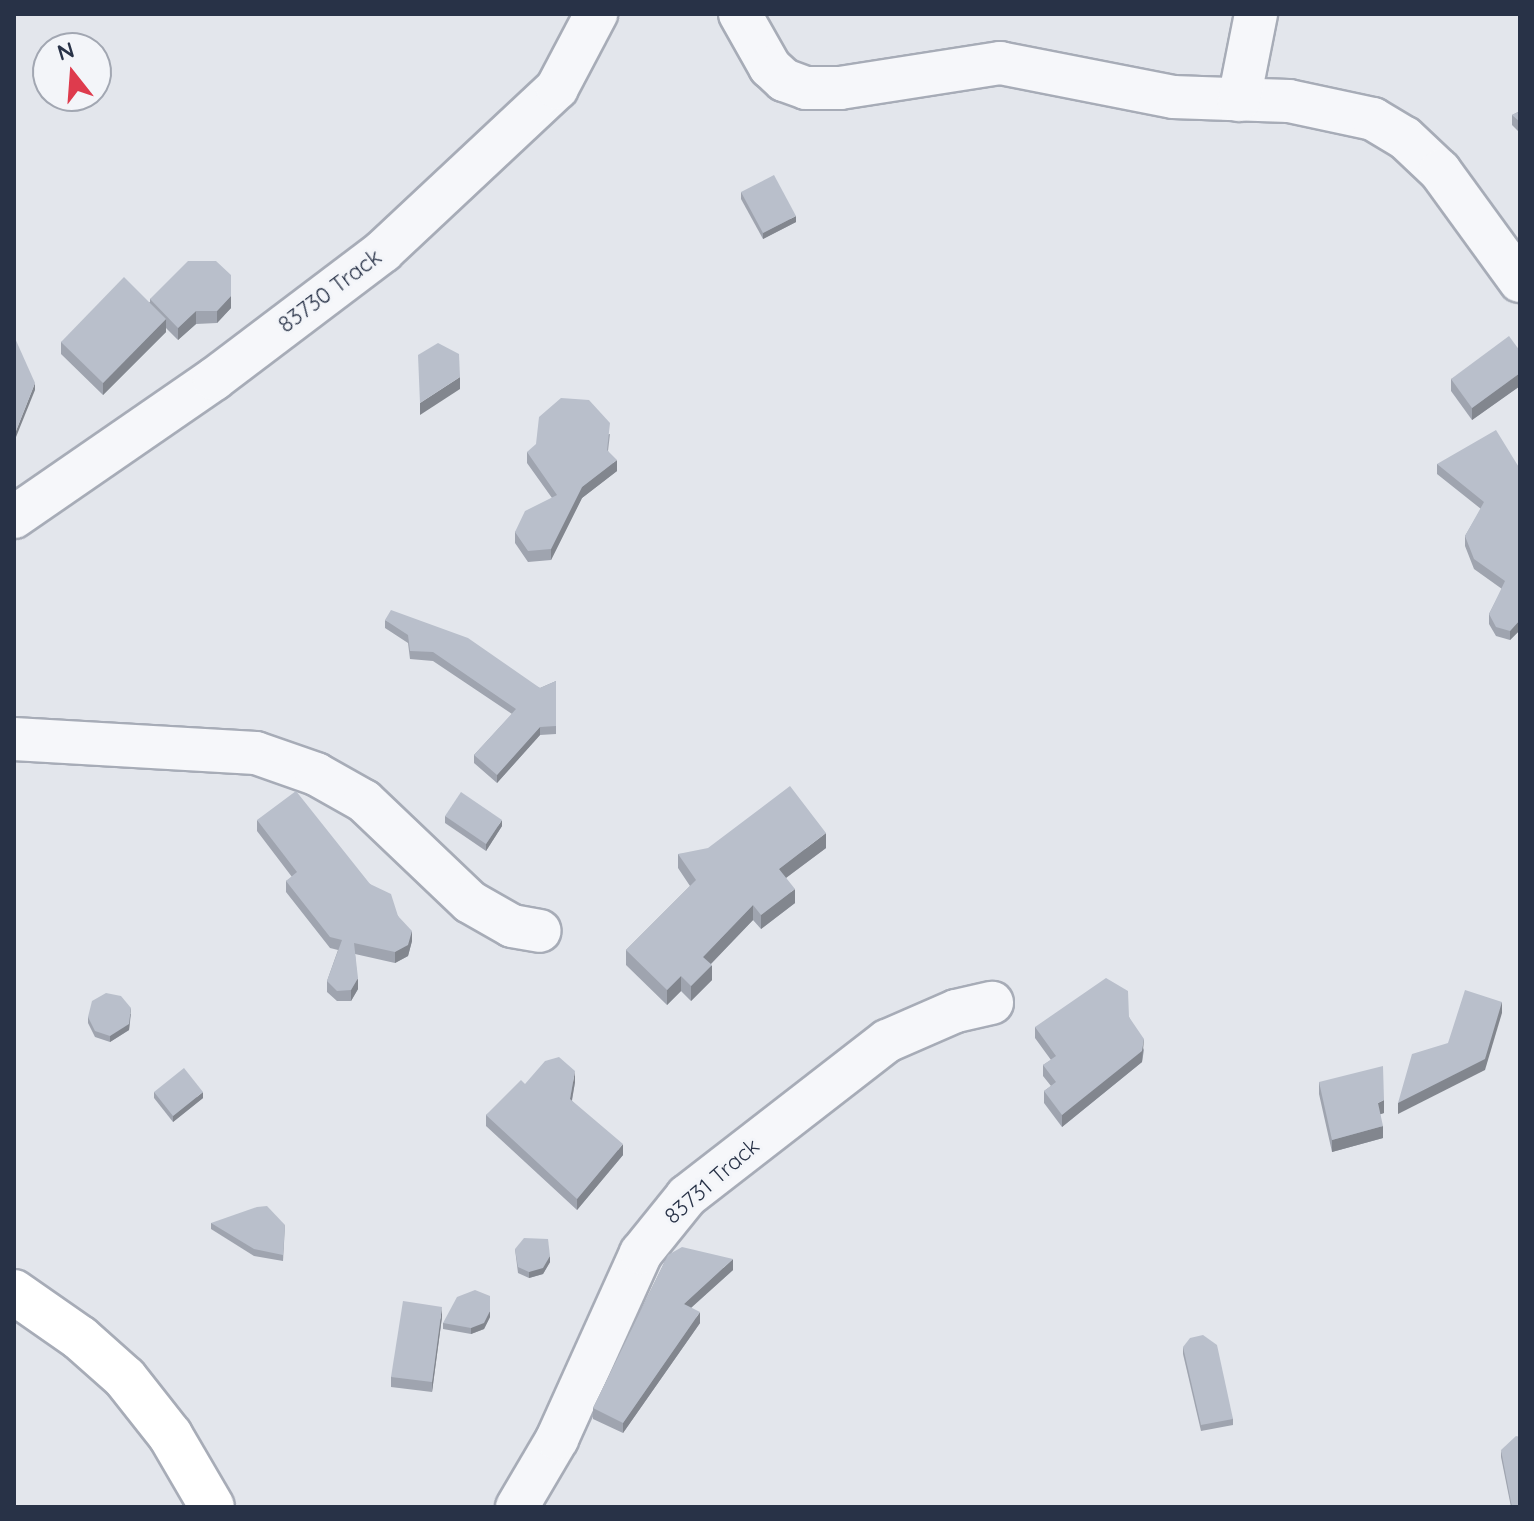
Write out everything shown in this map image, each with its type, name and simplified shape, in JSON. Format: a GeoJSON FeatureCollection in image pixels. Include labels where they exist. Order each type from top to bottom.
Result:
{"type":"FeatureCollection","features":[{"type":"Feature","properties":{"kind":"street","name":"83730 Track"},"geometry":{"type":"LineString","coordinates":[[14,517],[214,379],[383,251],[557,88],[596,14]]}},
{"type":"Feature","properties":{"kind":"street"},"geometry":{"type":"LineString","coordinates":[[740,14],[770,67],[784,80],[806,88],[840,88],[1000,63],[1173,97],[1335,107],[1373,119],[1405,138],[1466,202],[1520,281]]}},
{"type":"Feature","properties":{"kind":"street"},"geometry":{"type":"LineString","coordinates":[[1239,100],[1256,14]]}},
{"type":"Feature","properties":{"kind":"street"},"geometry":{"type":"LineString","coordinates":[[14,739],[135,742],[256,753],[316,774],[364,801],[470,902],[512,926],[540,931]]}},
{"type":"Feature","properties":{"kind":"street","name":"83731 Track"},"geometry":{"type":"LineString","coordinates":[[517,1507],[569,1413],[641,1253],[687,1196],[887,1041],[956,1011],[992,1003]]}},
{"type":"Feature","properties":{"kind":"street"},"geometry":{"type":"LineString","coordinates":[[14,1292],[80,1338],[125,1378],[170,1435],[212,1507]]}},
{"type":"Feature","properties":{"kind":"building"},"geometry":{"type":"Polygon","coordinates":[[[1520,111],[1520,122],[1512,115],[1520,111]]]}},
{"type":"Feature","properties":{"kind":"building"},"geometry":{"type":"Polygon","coordinates":[[[774,175],[796,216],[763,233],[741,192],[774,175]]]}},
{"type":"Feature","properties":{"kind":"building"},"geometry":{"type":"Polygon","coordinates":[[[188,261],[216,261],[231,275],[231,296],[217,311],[196,311],[178,328],[150,299],[188,261]]]}},
{"type":"Feature","properties":{"kind":"building"},"geometry":{"type":"Polygon","coordinates":[[[124,277],[166,319],[103,383],[61,342],[124,277]]]}},
{"type":"Feature","properties":{"kind":"building"},"geometry":{"type":"Polygon","coordinates":[[[14,336],[35,383],[14,436],[14,336]]]}},
{"type":"Feature","properties":{"kind":"building"},"geometry":{"type":"Polygon","coordinates":[[[1509,336],[1520,351],[1520,373],[1472,408],[1451,379],[1509,336]]]}},
{"type":"Feature","properties":{"kind":"building"},"geometry":{"type":"Polygon","coordinates":[[[438,343],[459,354],[460,377],[420,403],[418,355],[438,343]]]}},
{"type":"Feature","properties":{"kind":"building"},"geometry":{"type":"Polygon","coordinates":[[[561,398],[589,400],[610,423],[607,450],[617,460],[582,487],[551,549],[528,551],[515,532],[525,511],[557,495],[527,452],[536,444],[539,417],[561,398]]]}},
{"type":"Feature","properties":{"kind":"building"},"geometry":{"type":"Polygon","coordinates":[[[1496,430],[1520,469],[1520,620],[1510,631],[1496,627],[1489,614],[1505,581],[1474,559],[1465,536],[1484,502],[1437,464],[1496,430]]]}},
{"type":"Feature","properties":{"kind":"building"},"geometry":{"type":"Polygon","coordinates":[[[391,610],[468,638],[540,688],[556,681],[556,726],[540,727],[497,775],[474,755],[516,709],[433,652],[410,651],[408,635],[385,620],[391,610]]]}},
{"type":"Feature","properties":{"kind":"building"},"geometry":{"type":"Polygon","coordinates":[[[790,786],[826,833],[779,869],[795,889],[761,915],[753,905],[703,957],[712,965],[691,986],[681,976],[667,990],[626,950],[696,880],[678,854],[708,848],[790,786]]]}},
{"type":"Feature","properties":{"kind":"building"},"geometry":{"type":"Polygon","coordinates":[[[296,791],[370,884],[391,894],[398,916],[412,931],[408,945],[395,952],[354,943],[358,978],[351,990],[337,991],[327,981],[342,940],[330,937],[286,881],[297,872],[257,820],[296,791]]]}},
{"type":"Feature","properties":{"kind":"building"},"geometry":{"type":"Polygon","coordinates":[[[461,792],[502,820],[486,844],[445,816],[461,792]]]}},
{"type":"Feature","properties":{"kind":"building"},"geometry":{"type":"Polygon","coordinates":[[[1106,978],[1128,991],[1129,1017],[1144,1039],[1142,1051],[1062,1115],[1044,1091],[1056,1082],[1043,1065],[1056,1056],[1035,1027],[1106,978]]]}},
{"type":"Feature","properties":{"kind":"building"},"geometry":{"type":"Polygon","coordinates":[[[1465,990],[1502,1002],[1485,1059],[1398,1103],[1412,1054],[1448,1043],[1465,990]]]}},
{"type":"Feature","properties":{"kind":"building"},"geometry":{"type":"Polygon","coordinates":[[[106,993],[121,996],[131,1008],[129,1024],[110,1036],[95,1031],[88,1017],[92,1001],[106,993]]]}},
{"type":"Feature","properties":{"kind":"building"},"geometry":{"type":"Polygon","coordinates":[[[559,1057],[575,1071],[570,1099],[623,1144],[577,1199],[486,1115],[521,1080],[525,1084],[545,1061],[559,1057]]]}},
{"type":"Feature","properties":{"kind":"building"},"geometry":{"type":"Polygon","coordinates":[[[1383,1066],[1384,1100],[1378,1103],[1383,1126],[1332,1140],[1319,1082],[1383,1066]]]}},
{"type":"Feature","properties":{"kind":"building"},"geometry":{"type":"Polygon","coordinates":[[[184,1068],[203,1092],[173,1116],[154,1092],[184,1068]]]}},
{"type":"Feature","properties":{"kind":"building"},"geometry":{"type":"Polygon","coordinates":[[[267,1206],[285,1225],[283,1255],[254,1249],[211,1223],[257,1207],[267,1206]]]}},
{"type":"Feature","properties":{"kind":"building"},"geometry":{"type":"Polygon","coordinates":[[[524,1238],[548,1239],[550,1256],[543,1268],[529,1272],[518,1267],[515,1249],[524,1238]]]}},
{"type":"Feature","properties":{"kind":"building"},"geometry":{"type":"Polygon","coordinates":[[[682,1247],[733,1259],[684,1304],[700,1312],[623,1423],[593,1408],[668,1255],[682,1247]]]}},
{"type":"Feature","properties":{"kind":"building"},"geometry":{"type":"Polygon","coordinates":[[[475,1290],[490,1296],[490,1311],[484,1323],[471,1328],[443,1323],[457,1297],[475,1290]]]}},
{"type":"Feature","properties":{"kind":"building"},"geometry":{"type":"Polygon","coordinates":[[[403,1301],[442,1307],[432,1382],[391,1377],[403,1301]]]}},
{"type":"Feature","properties":{"kind":"building"},"geometry":{"type":"Polygon","coordinates":[[[1203,1335],[1217,1345],[1233,1419],[1201,1425],[1183,1347],[1190,1338],[1203,1335]]]}},
{"type":"Feature","properties":{"kind":"building"},"geometry":{"type":"Polygon","coordinates":[[[1516,1436],[1520,1437],[1520,1507],[1512,1507],[1501,1450],[1516,1436]]]}}]}
